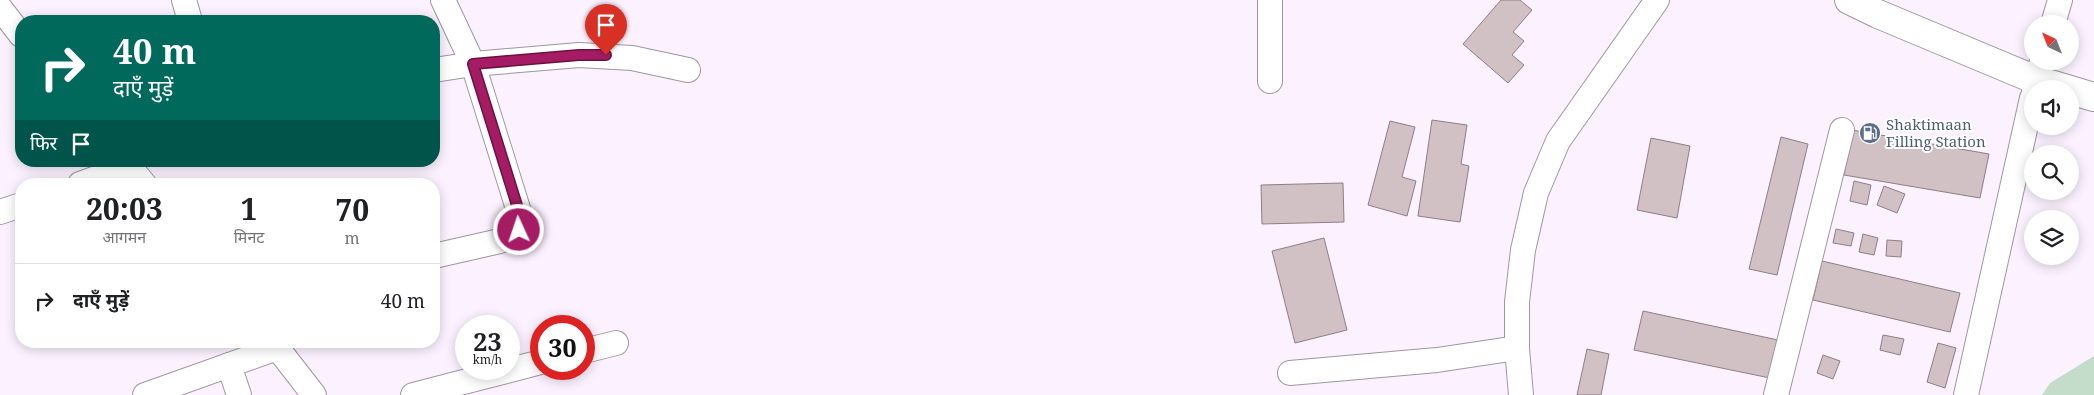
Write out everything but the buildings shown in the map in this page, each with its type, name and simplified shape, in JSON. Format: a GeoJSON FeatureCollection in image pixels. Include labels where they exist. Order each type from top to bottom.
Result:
{"type":"FeatureCollection","features":[{"type":"Feature","properties":{"kind":"street"},"geometry":{"type":"LineString","coordinates":[[184,0],[188,15]]}},
{"type":"Feature","properties":{"kind":"street"},"geometry":{"type":"LineString","coordinates":[[440,255],[500,241],[519,230],[520,215],[473,64],[443,0]]}},
{"type":"Feature","properties":{"kind":"street"},"geometry":{"type":"LineString","coordinates":[[1270,0],[1270,81]]}},
{"type":"Feature","properties":{"kind":"street"},"geometry":{"type":"LineString","coordinates":[[1521,395],[1517,348],[1517,302],[1523,250],[1536,193],[1558,141],[1657,0]]}},
{"type":"Feature","properties":{"kind":"street"},"geometry":{"type":"LineString","coordinates":[[1849,0],[1886,18],[2031,80]]}},
{"type":"Feature","properties":{"kind":"street"},"geometry":{"type":"LineString","coordinates":[[2056,15],[2060,0]]}},
{"type":"Feature","properties":{"kind":"street"},"geometry":{"type":"LineString","coordinates":[[0,8],[15,27]]}},
{"type":"Feature","properties":{"kind":"street"},"geometry":{"type":"LineString","coordinates":[[440,69],[473,64],[579,55],[606,55],[632,58],[688,70]]}},
{"type":"Feature","properties":{"kind":"street"},"geometry":{"type":"LineString","coordinates":[[2079,92],[2094,97]]}},
{"type":"Feature","properties":{"kind":"street"},"geometry":{"type":"LineString","coordinates":[[1776,395],[1842,130]]}},
{"type":"Feature","properties":{"kind":"street"},"geometry":{"type":"LineString","coordinates":[[1966,395],[2024,135]]}},
{"type":"Feature","properties":{"kind":"street"},"geometry":{"type":"LineString","coordinates":[[103,178],[133,170]]}},
{"type":"Feature","properties":{"kind":"street"},"geometry":{"type":"LineString","coordinates":[[0,212],[15,207]]}},
{"type":"Feature","properties":{"kind":"street"},"geometry":{"type":"LineString","coordinates":[[595,348],[616,343]]}},
{"type":"Feature","properties":{"kind":"street"},"geometry":{"type":"LineString","coordinates":[[145,395],[229,365],[266,348]]}},
{"type":"Feature","properties":{"kind":"street"},"geometry":{"type":"LineString","coordinates":[[278,348],[314,395]]}},
{"type":"Feature","properties":{"kind":"street"},"geometry":{"type":"LineString","coordinates":[[1290,373],[1437,360],[1517,348]]}},
{"type":"Feature","properties":{"kind":"street"},"geometry":{"type":"LineString","coordinates":[[229,365],[239,395]]}},
{"type":"Feature","properties":{"kind":"street"},"geometry":{"type":"LineString","coordinates":[[413,395],[530,365]]}},
{"type":"Feature","properties":{"kind":"green space"},"geometry":{"type":"Polygon","coordinates":[[[2094,356],[2094,395],[2042,395],[2050,383],[2094,356]]]}},
{"type":"Feature","properties":{"kind":"place","name":"Shaktimaan Filling Station"},"geometry":{"type":"Point","coordinates":[1870,133]}},
{"type":"Feature","properties":{"kind":"route"},"geometry":{"type":"LineString","coordinates":[[519,230],[520,215],[473,64],[579,55],[606,55]]}}]}
